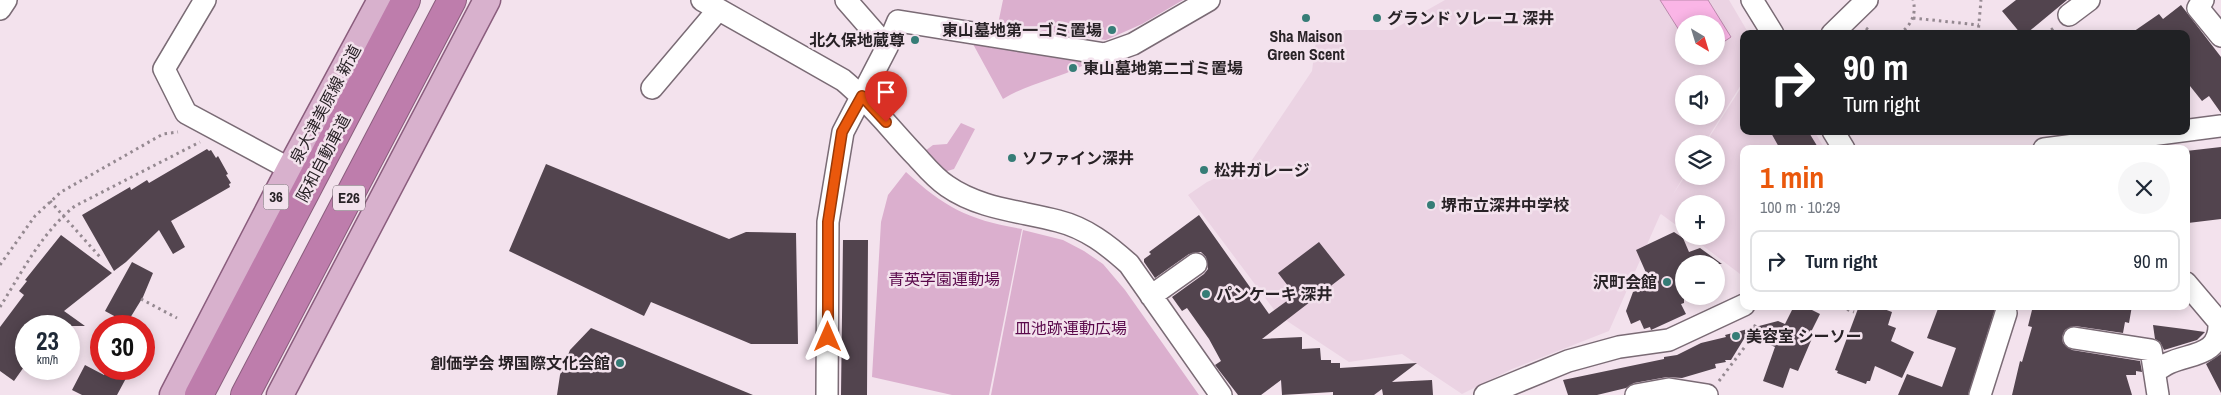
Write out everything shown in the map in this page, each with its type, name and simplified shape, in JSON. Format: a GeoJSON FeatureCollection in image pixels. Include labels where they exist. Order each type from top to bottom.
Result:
{"type":"FeatureCollection","features":[{"type":"Feature","properties":{"kind":"highway","name":"阪和自動車道"},"geometry":{"type":"LineString","coordinates":[[199,395],[406,0]]}},
{"type":"Feature","properties":{"kind":"highway","name":"E26"},"geometry":{"type":"LineString","coordinates":[[245,395],[452,0]]}},
{"type":"Feature","properties":{"kind":"main road","name":"泉大津美原線 新道"},"geometry":{"type":"LineString","coordinates":[[172,395],[381,0]]}},
{"type":"Feature","properties":{"kind":"main road"},"geometry":{"type":"LineString","coordinates":[[280,395],[487,0]]}},
{"type":"Feature","properties":{"kind":"street"},"geometry":{"type":"LineString","coordinates":[[0,9],[6,0]]}},
{"type":"Feature","properties":{"kind":"street"},"geometry":{"type":"LineString","coordinates":[[205,0],[164,69],[186,113],[290,169]]}},
{"type":"Feature","properties":{"kind":"street"},"geometry":{"type":"LineString","coordinates":[[846,0],[887,47]]}},
{"type":"Feature","properties":{"kind":"street"},"geometry":{"type":"LineString","coordinates":[[827,395],[828,222],[842,132],[887,47],[898,21],[1105,54],[1133,44],[1209,0]]}},
{"type":"Feature","properties":{"kind":"street"},"geometry":{"type":"LineString","coordinates":[[1752,0],[1771,30]]}},
{"type":"Feature","properties":{"kind":"street"},"geometry":{"type":"LineString","coordinates":[[1836,30],[1867,0]]}},
{"type":"Feature","properties":{"kind":"street"},"geometry":{"type":"LineString","coordinates":[[2069,15],[2089,0]]}},
{"type":"Feature","properties":{"kind":"street"},"geometry":{"type":"LineString","coordinates":[[2202,0],[2198,8],[2221,36]]}},
{"type":"Feature","properties":{"kind":"street"},"geometry":{"type":"LineString","coordinates":[[652,88],[710,5],[843,80],[862,96],[930,172],[946,186],[999,210],[1060,221],[1086,232],[1110,247],[1129,264],[1222,395]]}},
{"type":"Feature","properties":{"kind":"street"},"geometry":{"type":"LineString","coordinates":[[2190,135],[2221,126]]}},
{"type":"Feature","properties":{"kind":"street"},"geometry":{"type":"LineString","coordinates":[[2112,145],[2163,142],[2188,135]]}},
{"type":"Feature","properties":{"kind":"street"},"geometry":{"type":"LineString","coordinates":[[1151,296],[1196,264]]}},
{"type":"Feature","properties":{"kind":"street"},"geometry":{"type":"LineString","coordinates":[[2155,372],[2170,363],[2196,356],[2208,350],[2218,339],[2220,322],[2190,288]]}},
{"type":"Feature","properties":{"kind":"street"},"geometry":{"type":"LineString","coordinates":[[1485,395],[1568,361],[1618,347],[1669,340],[1751,312]]}},
{"type":"Feature","properties":{"kind":"street"},"geometry":{"type":"LineString","coordinates":[[1980,395],[2006,313]]}},
{"type":"Feature","properties":{"kind":"street"},"geometry":{"type":"LineString","coordinates":[[2074,338],[2151,350],[2158,395]]}},
{"type":"Feature","properties":{"kind":"street"},"geometry":{"type":"LineString","coordinates":[[1636,395],[1669,389],[1713,388]]}},
{"type":"Feature","properties":{"kind":"path"},"geometry":{"type":"LineString","coordinates":[[1903,30],[1913,18],[1913,0]]}},
{"type":"Feature","properties":{"kind":"path"},"geometry":{"type":"LineString","coordinates":[[1978,30],[1982,0]]}},
{"type":"Feature","properties":{"kind":"path"},"geometry":{"type":"LineString","coordinates":[[1913,18],[1979,25]]}},
{"type":"Feature","properties":{"kind":"path"},"geometry":{"type":"LineString","coordinates":[[0,264],[35,216],[61,192],[163,134],[180,132]]}},
{"type":"Feature","properties":{"kind":"path"},"geometry":{"type":"LineString","coordinates":[[0,307],[44,238],[63,216],[75,206],[204,140],[196,135]]}},
{"type":"Feature","properties":{"kind":"path"},"geometry":{"type":"LineString","coordinates":[[50,201],[100,257]]}},
{"type":"Feature","properties":{"kind":"path"},"geometry":{"type":"LineString","coordinates":[[141,299],[177,318]]}},
{"type":"Feature","properties":{"kind":"path"},"geometry":{"type":"LineString","coordinates":[[1849,310],[1854,312]]}},
{"type":"Feature","properties":{"kind":"path"},"geometry":{"type":"LineString","coordinates":[[1713,388],[1747,344],[1751,312]]}},
{"type":"Feature","properties":{"kind":"shaded area","name":"堺市立深井中学校"},"geometry":{"type":"Polygon","coordinates":[[[1445,0],[1729,0],[1747,30],[1740,30],[1740,86],[1725,110],[1725,75],[1675,75],[1675,125],[1716,125],[1710,135],[1675,135],[1675,185],[1679,185],[1672,196],[1679,185],[1725,185],[1725,135],[1711,135],[1717,125],[1725,125],[1725,113],[1740,89],[1740,135],[1816,135],[1823,145],[1740,145],[1740,274],[1725,263],[1725,255],[1715,255],[1702,245],[1725,245],[1725,195],[1675,195],[1675,224],[1660,215],[1609,331],[1512,369],[1462,394],[1402,354],[1349,362],[1278,315],[1188,195],[1207,182],[1250,163],[1312,71],[1316,40],[1346,30],[1392,30],[1445,0]]]}},
{"type":"Feature","properties":{"kind":"shaded area"},"geometry":{"type":"Polygon","coordinates":[[[1660,0],[1708,0],[1717,15],[1675,15],[1675,24],[1660,0]]]}},
{"type":"Feature","properties":{"kind":"shaded area"},"geometry":{"type":"Polygon","coordinates":[[[1725,27],[1731,37],[1725,41],[1725,27]]]}},
{"type":"Feature","properties":{"kind":"green space"},"geometry":{"type":"Polygon","coordinates":[[[1003,0],[1183,0],[1142,24],[1106,40],[998,24],[1003,0]]]}},
{"type":"Feature","properties":{"kind":"green space"},"geometry":{"type":"Polygon","coordinates":[[[973,44],[1082,62],[1082,66],[1022,89],[1003,99],[973,44]]]}},
{"type":"Feature","properties":{"kind":"green space"},"geometry":{"type":"Polygon","coordinates":[[[961,123],[975,129],[954,169],[944,172],[925,151],[933,145],[947,144],[961,123]]]}},
{"type":"Feature","properties":{"kind":"green space","name":"青英学園運動場"},"geometry":{"type":"Polygon","coordinates":[[[906,172],[933,195],[959,211],[972,217],[1022,229],[989,395],[952,395],[872,377],[881,222],[888,195],[906,172]]]}},
{"type":"Feature","properties":{"kind":"green space","name":"皿池跡運動広場"},"geometry":{"type":"Polygon","coordinates":[[[1023,230],[1063,240],[1103,264],[1125,290],[1199,395],[991,395],[1023,230]]]}},
{"type":"Feature","properties":{"kind":"building"},"geometry":{"type":"Polygon","coordinates":[[[2016,0],[2067,0],[2031,30],[2018,30],[2002,11],[2016,0]]]}},
{"type":"Feature","properties":{"kind":"building"},"geometry":{"type":"Polygon","coordinates":[[[2181,5],[2221,57],[2221,113],[2209,96],[2202,101],[2190,86],[2190,30],[2136,30],[2159,14],[2163,19],[2181,5]]]}},
{"type":"Feature","properties":{"kind":"building"},"geometry":{"type":"Polygon","coordinates":[[[1772,135],[1810,135],[1817,145],[1778,145],[1772,135]]]}},
{"type":"Feature","properties":{"kind":"building"},"geometry":{"type":"Polygon","coordinates":[[[2221,147],[2221,219],[2190,223],[2190,151],[2221,147]]]}},
{"type":"Feature","properties":{"kind":"building"},"geometry":{"type":"Polygon","coordinates":[[[207,149],[211,150],[216,158],[218,156],[231,183],[229,184],[230,187],[171,221],[185,247],[173,254],[159,230],[114,271],[82,215],[130,187],[131,190],[147,180],[149,183],[207,149]]]}},
{"type":"Feature","properties":{"kind":"building"},"geometry":{"type":"Polygon","coordinates":[[[546,164],[729,239],[746,232],[796,233],[798,344],[751,344],[651,302],[644,316],[509,251],[546,164]]]}},
{"type":"Feature","properties":{"kind":"building"},"geometry":{"type":"Polygon","coordinates":[[[1199,215],[1269,314],[1295,295],[1278,273],[1319,242],[1345,275],[1262,339],[1302,337],[1302,349],[1320,348],[1321,360],[1331,360],[1331,363],[1340,363],[1340,368],[1417,363],[1392,382],[1432,380],[1433,395],[1383,395],[1382,389],[1374,395],[1333,395],[1333,392],[1282,395],[1281,380],[1261,395],[1238,395],[1215,365],[1221,361],[1209,339],[1187,308],[1182,311],[1172,297],[1204,274],[1208,269],[1206,257],[1201,252],[1189,254],[1155,278],[1144,262],[1144,259],[1151,254],[1149,252],[1199,215]]]}},
{"type":"Feature","properties":{"kind":"building","name":"沢町会館"},"geometry":{"type":"Polygon","coordinates":[[[1674,232],[1675,245],[1686,245],[1689,252],[1700,248],[1710,255],[1675,255],[1675,305],[1682,305],[1686,314],[1651,330],[1650,327],[1644,329],[1640,320],[1631,324],[1626,311],[1633,292],[1651,284],[1636,250],[1674,232]]]}},
{"type":"Feature","properties":{"kind":"building"},"geometry":{"type":"Polygon","coordinates":[[[61,235],[112,273],[64,311],[70,315],[15,315],[14,381],[0,371],[0,327],[24,295],[19,291],[27,281],[25,280],[61,235]]]}},
{"type":"Feature","properties":{"kind":"building"},"geometry":{"type":"Polygon","coordinates":[[[843,240],[868,240],[867,395],[841,395],[843,240]]]}},
{"type":"Feature","properties":{"kind":"building"},"geometry":{"type":"Polygon","coordinates":[[[132,262],[153,273],[143,297],[132,315],[112,315],[105,311],[132,262]]]}},
{"type":"Feature","properties":{"kind":"building"},"geometry":{"type":"Polygon","coordinates":[[[1792,310],[1812,310],[1820,314],[1810,334],[1813,336],[1798,371],[1790,368],[1783,388],[1763,381],[1775,347],[1747,334],[1731,360],[1715,364],[1716,368],[1682,378],[1667,377],[1634,383],[1626,388],[1597,395],[1568,395],[1563,380],[1664,359],[1664,357],[1677,355],[1701,343],[1726,337],[1725,335],[1778,321],[1785,324],[1792,310]]]}},
{"type":"Feature","properties":{"kind":"building"},"geometry":{"type":"Polygon","coordinates":[[[1858,310],[1887,310],[1892,312],[1888,325],[1896,328],[1891,341],[1914,352],[1902,378],[1875,366],[1870,381],[1867,381],[1866,384],[1837,373],[1838,371],[1835,370],[1858,310]]]}},
{"type":"Feature","properties":{"kind":"building"},"geometry":{"type":"Polygon","coordinates":[[[1938,310],[1995,310],[1968,395],[1898,395],[1907,374],[1942,387],[1956,348],[1927,338],[1938,310]]]}},
{"type":"Feature","properties":{"kind":"building"},"geometry":{"type":"Polygon","coordinates":[[[2032,310],[2131,310],[2129,323],[2125,322],[2123,333],[2075,326],[2065,330],[2062,337],[2063,343],[2072,350],[2140,361],[2142,372],[2136,371],[2136,375],[2126,375],[2132,395],[2012,395],[2020,361],[2022,362],[2032,327],[2028,326],[2032,310]]]}},
{"type":"Feature","properties":{"kind":"building"},"geometry":{"type":"Polygon","coordinates":[[[2153,325],[2205,332],[2197,340],[2164,350],[2160,342],[2155,339],[2153,325]]]}},
{"type":"Feature","properties":{"kind":"building","name":"創価学会 堺国際文化会館"},"geometry":{"type":"Polygon","coordinates":[[[591,328],[753,395],[557,395],[560,375],[570,350],[591,328]]]}},
{"type":"Feature","properties":{"kind":"building"},"geometry":{"type":"Polygon","coordinates":[[[2221,354],[2221,393],[2206,364],[2221,354]]]}},
{"type":"Feature","properties":{"kind":"building"},"geometry":{"type":"Polygon","coordinates":[[[85,365],[90,368],[90,380],[125,380],[117,395],[82,395],[72,390],[77,380],[80,380],[80,375],[85,365]]]}},
{"type":"Feature","properties":{"kind":"place","name":"Sha Maison Green Scent"},"geometry":{"type":"Point","coordinates":[1306,18]}},
{"type":"Feature","properties":{"kind":"place","name":"グランド ソレーユ 深井"},"geometry":{"type":"Point","coordinates":[1377,18]}},
{"type":"Feature","properties":{"kind":"place","name":"東山墓地第一ゴミ置場"},"geometry":{"type":"Point","coordinates":[1112,30]}},
{"type":"Feature","properties":{"kind":"place","name":"北久保地蔵尊"},"geometry":{"type":"Point","coordinates":[915,40]}},
{"type":"Feature","properties":{"kind":"place","name":"東山墓地第二ゴミ置場"},"geometry":{"type":"Point","coordinates":[1073,68]}},
{"type":"Feature","properties":{"kind":"place","name":"ソファイン深井"},"geometry":{"type":"Point","coordinates":[1012,158]}},
{"type":"Feature","properties":{"kind":"place","name":"松井ガレージ"},"geometry":{"type":"Point","coordinates":[1204,170]}},
{"type":"Feature","properties":{"kind":"place","name":"堺市立深井中学校"},"geometry":{"type":"Point","coordinates":[1431,205]}},
{"type":"Feature","properties":{"kind":"place","name":"沢町会館"},"geometry":{"type":"Point","coordinates":[1667,282]}},
{"type":"Feature","properties":{"kind":"place","name":"パンケーキ 深井"},"geometry":{"type":"Point","coordinates":[1206,294]}},
{"type":"Feature","properties":{"kind":"place","name":"美容室 シーソー"},"geometry":{"type":"Point","coordinates":[1736,336]}},
{"type":"Feature","properties":{"kind":"place","name":"創価学会 堺国際文化会館"},"geometry":{"type":"Point","coordinates":[620,363]}},
{"type":"Feature","properties":{"kind":"route"},"geometry":{"type":"LineString","coordinates":[[828,337],[828,222],[842,132],[862,96],[886,122]]}}]}
